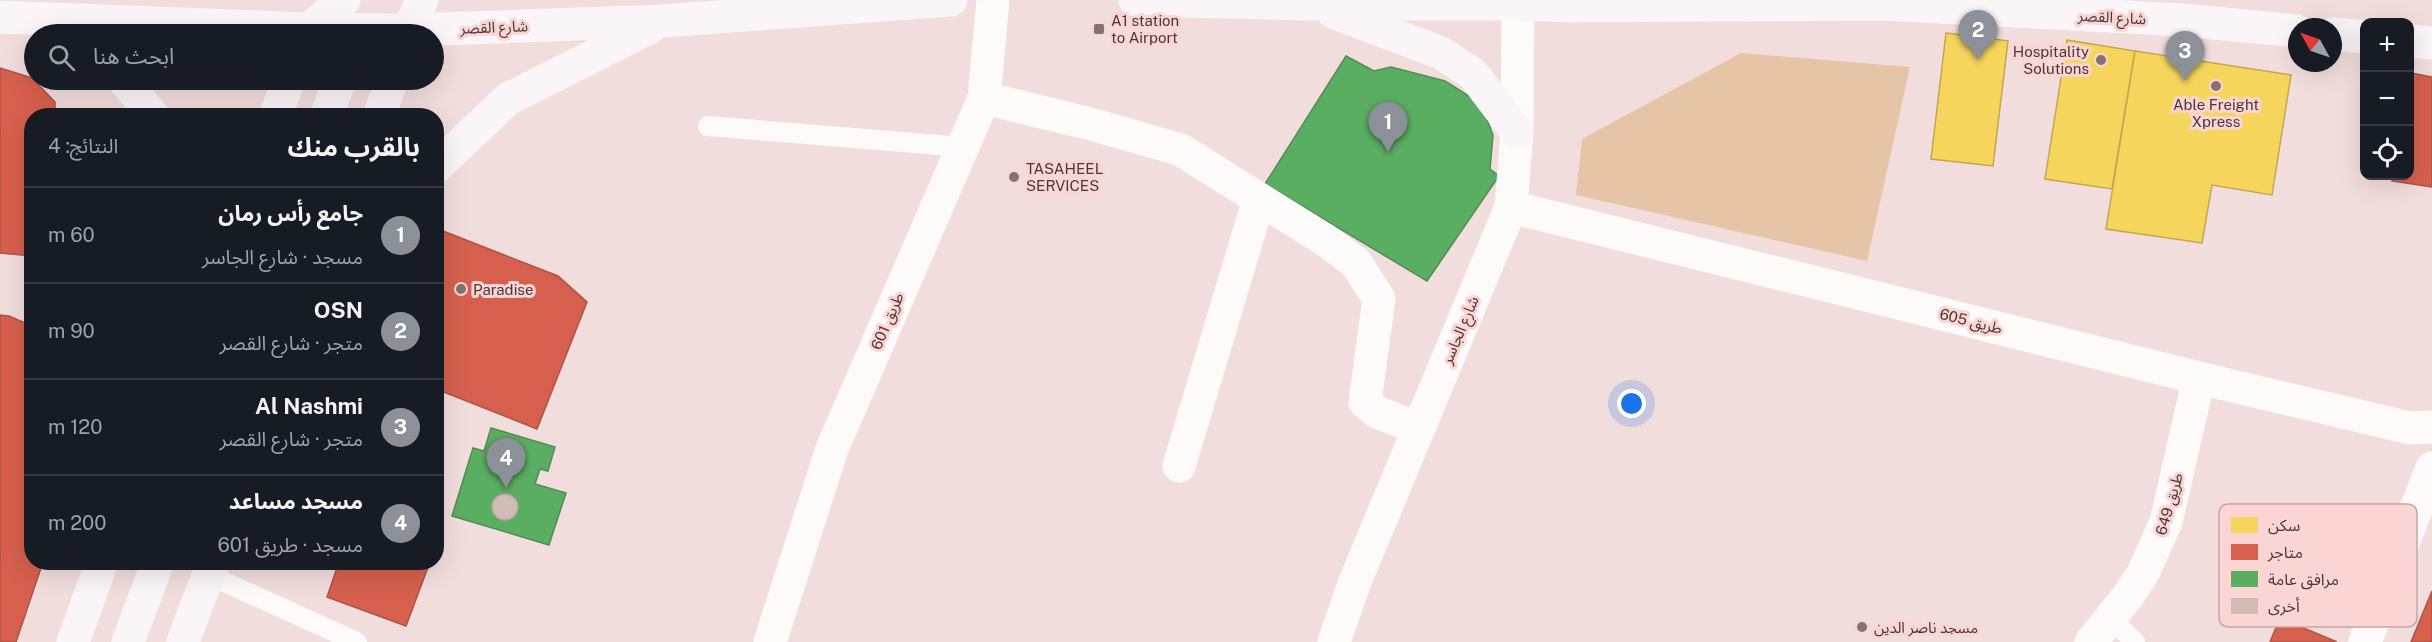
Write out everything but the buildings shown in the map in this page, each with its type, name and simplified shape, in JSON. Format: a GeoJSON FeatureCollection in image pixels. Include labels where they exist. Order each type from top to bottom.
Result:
{"type":"FeatureCollection","features":[{"type":"Feature","properties":{"kind":"main road"},"geometry":{"type":"LineString","coordinates":[[312,21],[344,0]]}},
{"type":"Feature","properties":{"kind":"main road"},"geometry":{"type":"LineString","coordinates":[[406,22],[422,0]]}},
{"type":"Feature","properties":{"kind":"main road","name":"شارع القصر"},"geometry":{"type":"LineString","coordinates":[[0,17],[406,22],[662,21],[951,0]]}},
{"type":"Feature","properties":{"kind":"main road","name":"شارع القصر"},"geometry":{"type":"LineString","coordinates":[[1135,0],[1311,4],[1518,2],[1883,4],[2183,20],[2288,30]]}},
{"type":"Feature","properties":{"kind":"main road"},"geometry":{"type":"LineString","coordinates":[[1311,4],[1441,53],[1473,74],[1517,132]]}},
{"type":"Feature","properties":{"kind":"main road"},"geometry":{"type":"LineString","coordinates":[[444,159],[508,99],[662,21]]}},
{"type":"Feature","properties":{"kind":"main road"},"geometry":{"type":"LineString","coordinates":[[0,28],[24,34]]}},
{"type":"Feature","properties":{"kind":"main road"},"geometry":{"type":"LineString","coordinates":[[2342,35],[2360,37]]}},
{"type":"Feature","properties":{"kind":"main road"},"geometry":{"type":"LineString","coordinates":[[2414,41],[2432,43]]}},
{"type":"Feature","properties":{"kind":"main road"},"geometry":{"type":"LineString","coordinates":[[132,90],[147,108]]}},
{"type":"Feature","properties":{"kind":"main road"},"geometry":{"type":"LineString","coordinates":[[278,108],[285,90]]}},
{"type":"Feature","properties":{"kind":"main road"},"geometry":{"type":"LineString","coordinates":[[329,108],[336,90]]}},
{"type":"Feature","properties":{"kind":"main road"},"geometry":{"type":"LineString","coordinates":[[382,108],[388,90]]}},
{"type":"Feature","properties":{"kind":"main road"},"geometry":{"type":"LineString","coordinates":[[73,642],[99,570]]}},
{"type":"Feature","properties":{"kind":"main road"},"geometry":{"type":"LineString","coordinates":[[128,642],[155,570]]}},
{"type":"Feature","properties":{"kind":"main road"},"geometry":{"type":"LineString","coordinates":[[183,642],[211,570]]}},
{"type":"Feature","properties":{"kind":"street","name":"طريق 601"},"geometry":{"type":"LineString","coordinates":[[770,642],[832,449],[984,98],[993,0]]}},
{"type":"Feature","properties":{"kind":"street","name":"شارع الجاسر"},"geometry":{"type":"LineString","coordinates":[[1334,642],[1354,584],[1511,207],[1517,132],[1518,2]]}},
{"type":"Feature","properties":{"kind":"street"},"geometry":{"type":"LineString","coordinates":[[984,98],[1091,124],[1181,150],[1325,240],[1356,263],[1378,299],[1365,402],[1377,412],[1419,429]]}},
{"type":"Feature","properties":{"kind":"street"},"geometry":{"type":"LineString","coordinates":[[1179,466],[1259,199]]}},
{"type":"Feature","properties":{"kind":"street","name":"طريق 605"},"geometry":{"type":"LineString","coordinates":[[1511,207],[2199,378],[2410,428],[2432,427]]}},
{"type":"Feature","properties":{"kind":"street","name":"طريق 649"},"geometry":{"type":"LineString","coordinates":[[2101,631],[2142,573],[2166,522],[2199,378]]}},
{"type":"Feature","properties":{"kind":"street"},"geometry":{"type":"LineString","coordinates":[[2417,507],[2432,468]]}},
{"type":"Feature","properties":{"kind":"street"},"geometry":{"type":"LineString","coordinates":[[2365,642],[2371,627]]}},
{"type":"Feature","properties":{"kind":"lane"},"geometry":{"type":"LineString","coordinates":[[708,126],[963,147]]}},
{"type":"Feature","properties":{"kind":"lane"},"geometry":{"type":"LineString","coordinates":[[213,570],[357,642]]}},
{"type":"Feature","properties":{"kind":"lane","name":"طريق 649"},"geometry":{"type":"LineString","coordinates":[[2101,631],[2135,642]]}},
{"type":"Feature","properties":{"kind":"shaded area"},"geometry":{"type":"Polygon","coordinates":[[[1741,53],[1910,67],[1867,261],[1576,195],[1582,139],[1741,53]]]}},
{"type":"Feature","properties":{"kind":"place","name":"A1 station to Airport"},"geometry":{"type":"Point","coordinates":[1099,29]}},
{"type":"Feature","properties":{"kind":"place","name":"OSN"},"geometry":{"type":"Point","coordinates":[1978,60]}},
{"type":"Feature","properties":{"kind":"place","name":"Hospitality Solutions"},"geometry":{"type":"Point","coordinates":[2101,60]}},
{"type":"Feature","properties":{"kind":"place","name":"Al Nashmi"},"geometry":{"type":"Point","coordinates":[2185,81]}},
{"type":"Feature","properties":{"kind":"place","name":"Able Freight Xpress"},"geometry":{"type":"Point","coordinates":[2216,86]}},
{"type":"Feature","properties":{"kind":"place","name":"جامع رأس رمان"},"geometry":{"type":"Point","coordinates":[1388,152]}},
{"type":"Feature","properties":{"kind":"place","name":"TASAHEEL SERVICES"},"geometry":{"type":"Point","coordinates":[1014,177]}},
{"type":"Feature","properties":{"kind":"place","name":"Paradise"},"geometry":{"type":"Point","coordinates":[461,289]}},
{"type":"Feature","properties":{"kind":"place","name":"مسجد مساعد"},"geometry":{"type":"Point","coordinates":[506,488]}},
{"type":"Feature","properties":{"kind":"place","name":"مسجد ناصر الدين"},"geometry":{"type":"Point","coordinates":[1862,627]}}]}
